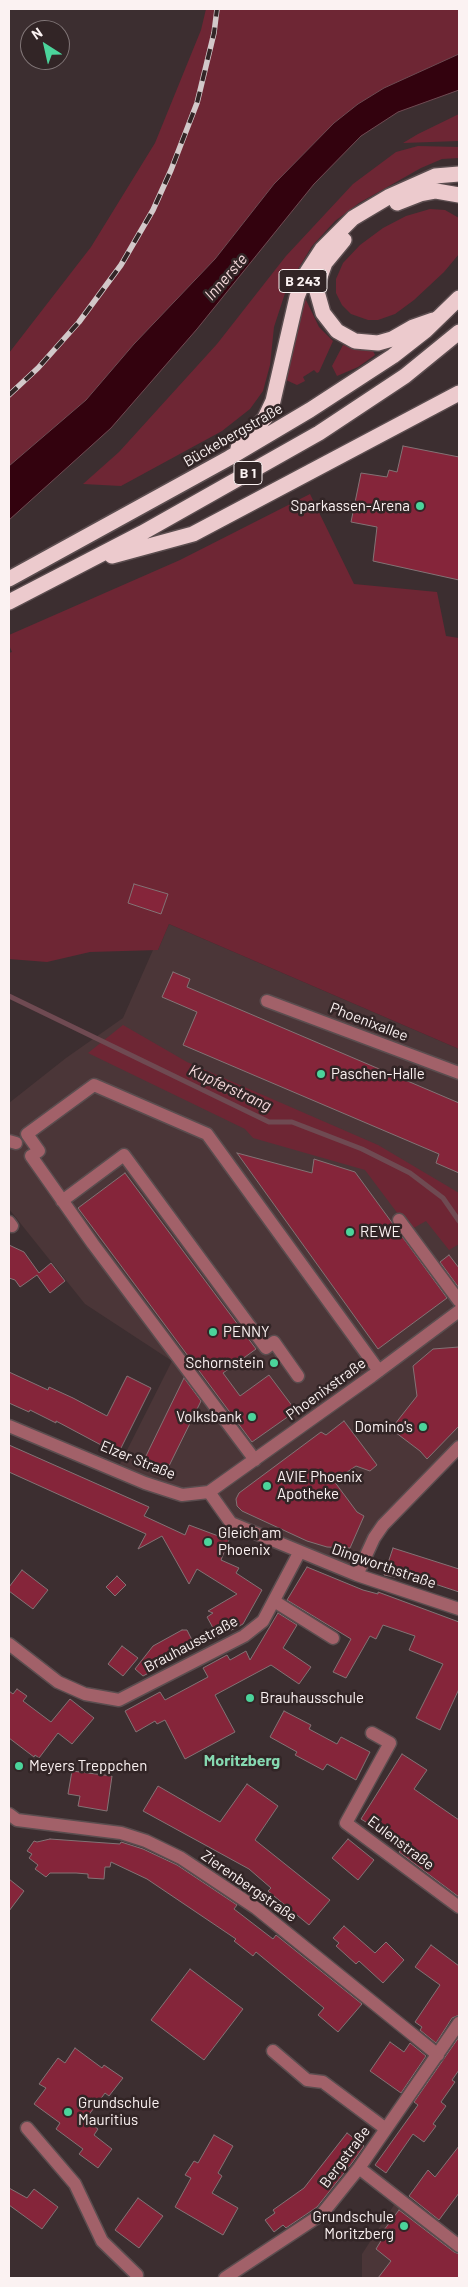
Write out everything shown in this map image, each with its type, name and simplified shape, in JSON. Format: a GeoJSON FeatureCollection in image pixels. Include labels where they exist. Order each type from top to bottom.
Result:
{"type":"FeatureCollection","features":[{"type":"Feature","properties":{"kind":"highway","name":"B 243"},"geometry":{"type":"LineString","coordinates":[[229,458],[265,418],[274,402],[296,297],[307,272],[322,249],[354,218],[377,203],[426,179],[445,174],[459,174]]}},
{"type":"Feature","properties":{"kind":"highway"},"geometry":{"type":"LineString","coordinates":[[439,318],[412,327],[384,342],[372,344],[355,341],[337,331],[326,319],[317,295],[317,281],[325,263],[341,242],[383,210],[410,197],[427,192],[446,192],[459,196]]}},
{"type":"Feature","properties":{"kind":"highway","name":"Bückebergstraße"},"geometry":{"type":"LineString","coordinates":[[9,579],[229,458],[310,410],[386,361],[439,318],[459,298]]}},
{"type":"Feature","properties":{"kind":"highway","name":"B 1"},"geometry":{"type":"LineString","coordinates":[[9,602],[86,562],[327,428],[412,370],[459,332]]}},
{"type":"Feature","properties":{"kind":"highway"},"geometry":{"type":"LineString","coordinates":[[86,562],[193,534],[459,392]]}},
{"type":"Feature","properties":{"kind":"street","name":"Phoenixallee"},"geometry":{"type":"LineString","coordinates":[[267,1001],[459,1073]]}},
{"type":"Feature","properties":{"kind":"street"},"geometry":{"type":"LineString","coordinates":[[255,1460],[62,1201],[31,1156],[38,1151],[27,1134],[94,1085],[207,1134],[379,1371]]}},
{"type":"Feature","properties":{"kind":"street"},"geometry":{"type":"LineString","coordinates":[[62,1201],[124,1155],[266,1348],[274,1342],[298,1376]]}},
{"type":"Feature","properties":{"kind":"street"},"geometry":{"type":"LineString","coordinates":[[399,1220],[459,1301]]}},
{"type":"Feature","properties":{"kind":"street","name":"Phoenixstraße"},"geometry":{"type":"LineString","coordinates":[[209,1492],[379,1371],[459,1311]]}},
{"type":"Feature","properties":{"kind":"street","name":"Elzer Straße"},"geometry":{"type":"LineString","coordinates":[[9,1426],[182,1496],[209,1492]]}},
{"type":"Feature","properties":{"kind":"street"},"geometry":{"type":"LineString","coordinates":[[357,1575],[374,1538],[383,1525],[459,1447]]}},
{"type":"Feature","properties":{"kind":"street"},"geometry":{"type":"LineString","coordinates":[[209,1492],[231,1524],[299,1553]]}},
{"type":"Feature","properties":{"kind":"street","name":"Dingworthstraße"},"geometry":{"type":"LineString","coordinates":[[299,1553],[357,1575],[459,1609]]}},
{"type":"Feature","properties":{"kind":"street","name":"Brauhausstraße"},"geometry":{"type":"LineString","coordinates":[[9,1644],[58,1682],[85,1694],[118,1700],[244,1636],[263,1621],[299,1553]]}},
{"type":"Feature","properties":{"kind":"street"},"geometry":{"type":"LineString","coordinates":[[274,1601],[333,1638]]}},
{"type":"Feature","properties":{"kind":"street","name":"Eulenstraße"},"geometry":{"type":"LineString","coordinates":[[372,1733],[390,1743],[346,1823],[459,1907]]}},
{"type":"Feature","properties":{"kind":"street","name":"Zierenbergstraße"},"geometry":{"type":"LineString","coordinates":[[9,1814],[17,1820],[120,1833],[146,1841],[181,1858],[256,1908],[438,2055]]}},
{"type":"Feature","properties":{"kind":"street","name":"Bergstraße"},"geometry":{"type":"LineString","coordinates":[[225,2278],[322,2214],[359,2168],[459,2023]]}},
{"type":"Feature","properties":{"kind":"street"},"geometry":{"type":"LineString","coordinates":[[273,2051],[307,2080],[323,2082],[386,2129]]}},
{"type":"Feature","properties":{"kind":"street"},"geometry":{"type":"LineString","coordinates":[[27,2128],[75,2184],[102,2240],[138,2277]]}},
{"type":"Feature","properties":{"kind":"street"},"geometry":{"type":"LineString","coordinates":[[359,2168],[459,2246]]}},
{"type":"Feature","properties":{"kind":"shaded area"},"geometry":{"type":"Polygon","coordinates":[[[206,9],[459,9],[459,54],[384,88],[358,104],[334,123],[274,184],[215,259],[134,344],[86,400],[9,466],[9,353],[91,247],[155,143],[201,30],[206,9]]]}},
{"type":"Feature","properties":{"kind":"shaded area"},"geometry":{"type":"Polygon","coordinates":[[[459,114],[459,141],[403,143],[418,134],[459,114]]]}},
{"type":"Feature","properties":{"kind":"shaded area"},"geometry":{"type":"Polygon","coordinates":[[[418,146],[459,147],[459,158],[442,159],[421,168],[359,203],[335,221],[312,246],[287,287],[274,327],[270,365],[263,391],[250,409],[222,431],[121,486],[83,484],[119,452],[217,344],[286,256],[353,184],[396,152],[418,146]]]}},
{"type":"Feature","properties":{"kind":"shaded area"},"geometry":{"type":"Polygon","coordinates":[[[430,209],[445,210],[459,218],[459,254],[444,272],[414,300],[395,314],[378,320],[368,320],[351,314],[342,305],[336,293],[336,279],[343,263],[360,245],[383,228],[406,216],[430,209]]]}},
{"type":"Feature","properties":{"kind":"shaded area"},"geometry":{"type":"Polygon","coordinates":[[[306,300],[319,327],[333,341],[319,372],[317,373],[314,370],[303,377],[305,381],[297,385],[286,380],[293,336],[302,302],[306,300]]]}},
{"type":"Feature","properties":{"kind":"shaded area"},"geometry":{"type":"Polygon","coordinates":[[[343,345],[359,350],[373,351],[375,355],[358,367],[337,376],[332,366],[343,345]]]}},
{"type":"Feature","properties":{"kind":"shaded area"},"geometry":{"type":"Polygon","coordinates":[[[310,494],[354,584],[437,592],[446,636],[459,638],[459,1049],[169,924],[158,950],[90,952],[47,962],[9,959],[9,653],[12,652],[9,645],[9,635],[180,560],[310,494]]]}},
{"type":"Feature","properties":{"kind":"shaded area"},"geometry":{"type":"Polygon","coordinates":[[[169,924],[459,1049],[459,1447],[383,1525],[357,1575],[231,1523],[209,1492],[182,1495],[117,1470],[172,1361],[85,1304],[9,1209],[9,1103],[66,1058],[123,1018],[153,950],[158,950],[169,924]]]}},
{"type":"Feature","properties":{"kind":"shaded area"},"geometry":{"type":"Polygon","coordinates":[[[123,1025],[187,1062],[378,1145],[459,1193],[459,1244],[449,1250],[426,1221],[410,1230],[365,1170],[253,1138],[245,1129],[88,1053],[123,1025]]]}},
{"type":"Feature","properties":{"kind":"shaded area","name":"Grundschule Moritzberg"},"geometry":{"type":"Polygon","coordinates":[[[396,2202],[459,2250],[459,2278],[362,2278],[362,2254],[396,2202]]]}},
{"type":"Feature","properties":{"kind":"water","name":"Innerste"},"geometry":{"type":"Polygon","coordinates":[[[459,54],[459,90],[398,112],[361,136],[314,184],[197,329],[111,428],[9,520],[9,466],[86,400],[134,344],[215,259],[274,184],[334,123],[358,104],[384,88],[459,54]]]}},
{"type":"Feature","properties":{"kind":"building","name":"Sparkassen-Arena"},"geometry":{"type":"Polygon","coordinates":[[[403,446],[459,457],[459,580],[373,561],[377,527],[351,522],[361,473],[387,477],[389,470],[397,472],[403,446]]]}},
{"type":"Feature","properties":{"kind":"building"},"geometry":{"type":"Polygon","coordinates":[[[134,884],[168,894],[161,914],[128,903],[134,884]]]}},
{"type":"Feature","properties":{"kind":"building","name":"Paschen-Halle"},"geometry":{"type":"Polygon","coordinates":[[[173,972],[190,979],[187,987],[459,1103],[459,1173],[436,1163],[439,1154],[183,1045],[197,1012],[162,997],[173,972]]]}},
{"type":"Feature","properties":{"kind":"building"},"geometry":{"type":"Polygon","coordinates":[[[237,1153],[312,1173],[314,1159],[355,1172],[447,1298],[378,1349],[237,1153]]]}},
{"type":"Feature","properties":{"kind":"building"},"geometry":{"type":"Polygon","coordinates":[[[125,1173],[256,1349],[223,1373],[240,1396],[269,1375],[296,1411],[252,1442],[78,1208],[125,1173]]]}},
{"type":"Feature","properties":{"kind":"building"},"geometry":{"type":"Polygon","coordinates":[[[9,1245],[24,1252],[39,1273],[51,1263],[65,1281],[50,1293],[37,1275],[20,1287],[15,1280],[9,1278],[9,1245]]]}},
{"type":"Feature","properties":{"kind":"building"},"geometry":{"type":"Polygon","coordinates":[[[449,1255],[459,1268],[459,1288],[440,1262],[449,1255]]]}},
{"type":"Feature","properties":{"kind":"building"},"geometry":{"type":"Polygon","coordinates":[[[459,1347],[459,1426],[427,1459],[420,1451],[391,1429],[417,1396],[413,1366],[433,1349],[459,1347]]]}},
{"type":"Feature","properties":{"kind":"building"},"geometry":{"type":"Polygon","coordinates":[[[9,1372],[48,1390],[49,1387],[107,1416],[127,1376],[151,1388],[118,1454],[56,1421],[56,1423],[30,1410],[29,1412],[9,1403],[9,1372]]]}},
{"type":"Feature","properties":{"kind":"building"},"geometry":{"type":"Polygon","coordinates":[[[184,1378],[201,1401],[166,1472],[152,1465],[153,1462],[145,1458],[184,1378]]]}},
{"type":"Feature","properties":{"kind":"building"},"geometry":{"type":"Polygon","coordinates":[[[344,1421],[377,1465],[370,1471],[356,1466],[334,1481],[357,1512],[364,1516],[350,1548],[327,1547],[307,1541],[242,1511],[237,1506],[236,1499],[239,1493],[321,1432],[326,1435],[344,1421]]]}},
{"type":"Feature","properties":{"kind":"building"},"geometry":{"type":"Polygon","coordinates":[[[9,1445],[149,1507],[144,1516],[185,1535],[189,1525],[229,1540],[221,1560],[239,1568],[236,1573],[262,1590],[243,1624],[218,1637],[207,1617],[213,1613],[208,1611],[237,1594],[197,1569],[189,1584],[162,1536],[138,1549],[146,1534],[9,1472],[9,1445]]]}},
{"type":"Feature","properties":{"kind":"building"},"geometry":{"type":"Polygon","coordinates":[[[393,1548],[459,1569],[459,1592],[438,1585],[384,1575],[393,1548]]]}},
{"type":"Feature","properties":{"kind":"building"},"geometry":{"type":"Polygon","coordinates":[[[307,1567],[363,1590],[378,1594],[378,1592],[459,1622],[459,1689],[440,1730],[416,1718],[443,1664],[409,1650],[415,1636],[383,1625],[376,1639],[370,1636],[346,1678],[333,1672],[351,1639],[287,1600],[307,1567]]]}},
{"type":"Feature","properties":{"kind":"building"},"geometry":{"type":"Polygon","coordinates":[[[22,1570],[48,1590],[33,1609],[9,1591],[9,1587],[22,1570]]]}},
{"type":"Feature","properties":{"kind":"building"},"geometry":{"type":"Polygon","coordinates":[[[117,1576],[126,1585],[115,1596],[106,1587],[117,1576]]]}},
{"type":"Feature","properties":{"kind":"building"},"geometry":{"type":"Polygon","coordinates":[[[278,1613],[297,1625],[283,1648],[311,1667],[299,1684],[271,1665],[215,1695],[235,1732],[185,1759],[165,1720],[157,1724],[155,1721],[136,1732],[125,1711],[160,1692],[165,1700],[208,1677],[203,1668],[227,1655],[230,1660],[246,1651],[250,1660],[278,1613]]]}},
{"type":"Feature","properties":{"kind":"building"},"geometry":{"type":"Polygon","coordinates":[[[182,1630],[187,1630],[196,1648],[143,1676],[135,1669],[153,1646],[182,1630]]]}},
{"type":"Feature","properties":{"kind":"building"},"geometry":{"type":"Polygon","coordinates":[[[122,1646],[138,1658],[123,1676],[108,1664],[122,1646]]]}},
{"type":"Feature","properties":{"kind":"building"},"geometry":{"type":"Polygon","coordinates":[[[17,1689],[27,1696],[23,1701],[51,1722],[70,1699],[94,1718],[72,1744],[58,1733],[39,1758],[35,1755],[34,1757],[9,1738],[9,1691],[13,1694],[17,1689]]]}},
{"type":"Feature","properties":{"kind":"building"},"geometry":{"type":"Polygon","coordinates":[[[284,1711],[311,1725],[309,1729],[337,1744],[341,1737],[370,1752],[356,1780],[327,1764],[323,1770],[295,1755],[297,1752],[270,1737],[284,1711]]]}},
{"type":"Feature","properties":{"kind":"building"},"geometry":{"type":"Polygon","coordinates":[[[402,1754],[427,1770],[414,1789],[459,1820],[459,1897],[399,1852],[404,1846],[361,1819],[402,1754]]]}},
{"type":"Feature","properties":{"kind":"building"},"geometry":{"type":"Polygon","coordinates":[[[72,1771],[112,1776],[107,1811],[78,1806],[80,1796],[68,1794],[72,1771]]]}},
{"type":"Feature","properties":{"kind":"building"},"geometry":{"type":"Polygon","coordinates":[[[247,1784],[278,1806],[255,1840],[330,1900],[309,1925],[268,1891],[271,1888],[249,1869],[143,1811],[158,1786],[220,1822],[247,1784]]]}},
{"type":"Feature","properties":{"kind":"building"},"geometry":{"type":"Polygon","coordinates":[[[50,1839],[120,1844],[121,1842],[143,1849],[177,1865],[237,1905],[234,1909],[273,1939],[276,1935],[362,2004],[338,2032],[318,2015],[324,2008],[256,1952],[253,1956],[234,1941],[236,1939],[147,1879],[111,1862],[110,1867],[105,1867],[104,1879],[88,1878],[88,1874],[76,1873],[50,1873],[46,1877],[35,1869],[38,1865],[29,1858],[32,1854],[27,1851],[34,1841],[50,1839]]]}},
{"type":"Feature","properties":{"kind":"building"},"geometry":{"type":"Polygon","coordinates":[[[348,1839],[374,1860],[358,1880],[332,1858],[348,1839]]]}},
{"type":"Feature","properties":{"kind":"building"},"geometry":{"type":"Polygon","coordinates":[[[9,1879],[24,1891],[9,1911],[9,1879]]]}},
{"type":"Feature","properties":{"kind":"building"},"geometry":{"type":"Polygon","coordinates":[[[344,1926],[375,1953],[386,1942],[404,1960],[383,1983],[359,1961],[356,1964],[336,1946],[339,1943],[333,1938],[344,1926]]]}},
{"type":"Feature","properties":{"kind":"building"},"geometry":{"type":"Polygon","coordinates":[[[431,1945],[459,1966],[459,2015],[452,2018],[436,2043],[420,2030],[422,2027],[415,2022],[440,1985],[415,1967],[431,1945]]]}},
{"type":"Feature","properties":{"kind":"building"},"geometry":{"type":"Polygon","coordinates":[[[190,1969],[243,2009],[204,2060],[151,2020],[190,1969]]]}},
{"type":"Feature","properties":{"kind":"building"},"geometry":{"type":"Polygon","coordinates":[[[459,2037],[459,2070],[452,2080],[455,2082],[441,2102],[446,2106],[433,2124],[436,2126],[424,2142],[413,2134],[386,2173],[375,2165],[418,2105],[414,2102],[459,2037]]]}},
{"type":"Feature","properties":{"kind":"building"},"geometry":{"type":"Polygon","coordinates":[[[390,2042],[404,2052],[410,2043],[426,2056],[401,2093],[370,2071],[390,2042]]]}},
{"type":"Feature","properties":{"kind":"building","name":"Grundschule Mauritius"},"geometry":{"type":"Polygon","coordinates":[[[75,2048],[102,2068],[104,2065],[123,2078],[109,2096],[105,2093],[85,2120],[98,2129],[94,2135],[112,2149],[98,2168],[79,2154],[83,2149],[56,2129],[60,2123],[34,2104],[46,2088],[39,2084],[58,2058],[65,2063],[75,2048]]]}},
{"type":"Feature","properties":{"kind":"building"},"geometry":{"type":"Polygon","coordinates":[[[347,2133],[364,2146],[352,2163],[317,2207],[286,2228],[283,2225],[274,2232],[265,2220],[275,2213],[273,2210],[304,2188],[347,2133]]]}},
{"type":"Feature","properties":{"kind":"building"},"geometry":{"type":"Polygon","coordinates":[[[214,2135],[233,2146],[218,2173],[222,2176],[212,2193],[238,2208],[223,2235],[175,2207],[191,2178],[185,2175],[194,2161],[198,2163],[214,2135]]]}},
{"type":"Feature","properties":{"kind":"building"},"geometry":{"type":"Polygon","coordinates":[[[459,2146],[459,2193],[439,2220],[409,2196],[428,2170],[435,2177],[459,2146]]]}},
{"type":"Feature","properties":{"kind":"building"},"geometry":{"type":"Polygon","coordinates":[[[9,2188],[27,2198],[34,2189],[58,2207],[42,2229],[9,2205],[9,2188]]]}},
{"type":"Feature","properties":{"kind":"building"},"geometry":{"type":"Polygon","coordinates":[[[138,2198],[163,2216],[139,2248],[115,2230],[138,2198]]]}},
{"type":"Feature","properties":{"kind":"building","name":"Grundschule Moritzberg"},"geometry":{"type":"Polygon","coordinates":[[[399,2210],[459,2254],[459,2278],[378,2278],[391,2261],[376,2249],[384,2236],[381,2234],[399,2210]]]}},
{"type":"Feature","properties":{"kind":"waterway","name":"Kupferstrang"},"geometry":{"type":"LineString","coordinates":[[9,996],[269,1122],[292,1122],[362,1149],[410,1173],[443,1198],[459,1221]]}},
{"type":"Feature","properties":{"kind":"railway"},"geometry":{"type":"LineString","coordinates":[[9,395],[38,368],[79,322],[121,265],[153,210],[197,103],[214,33],[217,9]]}},
{"type":"Feature","properties":{"kind":"place","name":"Sparkassen-Arena"},"geometry":{"type":"Point","coordinates":[420,506]}},
{"type":"Feature","properties":{"kind":"place","name":"Paschen-Halle"},"geometry":{"type":"Point","coordinates":[321,1074]}},
{"type":"Feature","properties":{"kind":"place","name":"REWE"},"geometry":{"type":"Point","coordinates":[350,1232]}},
{"type":"Feature","properties":{"kind":"place","name":"PENNY"},"geometry":{"type":"Point","coordinates":[213,1332]}},
{"type":"Feature","properties":{"kind":"place","name":"Schornstein"},"geometry":{"type":"Point","coordinates":[274,1363]}},
{"type":"Feature","properties":{"kind":"place","name":"Volksbank"},"geometry":{"type":"Point","coordinates":[252,1417]}},
{"type":"Feature","properties":{"kind":"place","name":"Domino's"},"geometry":{"type":"Point","coordinates":[423,1427]}},
{"type":"Feature","properties":{"kind":"place","name":"AVIE Phoenix Apotheke"},"geometry":{"type":"Point","coordinates":[267,1486]}},
{"type":"Feature","properties":{"kind":"place","name":"Gleich am Phoenix"},"geometry":{"type":"Point","coordinates":[208,1542]}},
{"type":"Feature","properties":{"kind":"place","name":"Brauhausschule"},"geometry":{"type":"Point","coordinates":[250,1698]}},
{"type":"Feature","properties":{"kind":"place","name":"Meyers Treppchen"},"geometry":{"type":"Point","coordinates":[19,1766]}},
{"type":"Feature","properties":{"kind":"place","name":"Grundschule Mauritius"},"geometry":{"type":"Point","coordinates":[68,2112]}},
{"type":"Feature","properties":{"kind":"place","name":"Grundschule Moritzberg"},"geometry":{"type":"Point","coordinates":[404,2226]}},
{"type":"Feature","properties":{"kind":"district","name":"Moritzberg"},"geometry":{"type":"Point","coordinates":[242,1761]}}]}
